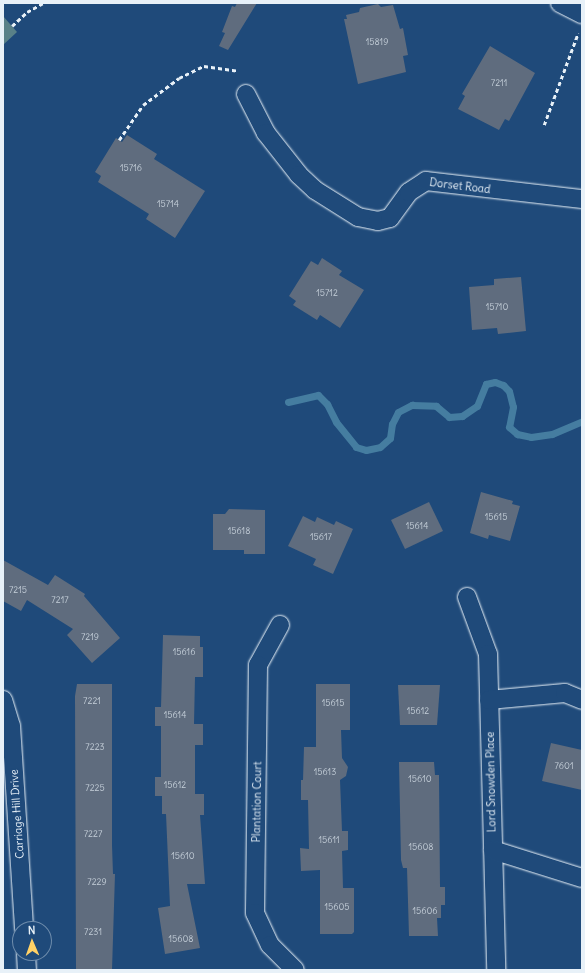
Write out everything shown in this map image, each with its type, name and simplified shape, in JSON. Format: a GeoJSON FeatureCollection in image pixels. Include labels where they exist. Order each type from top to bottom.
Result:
{"type":"FeatureCollection","features":[{"type":"Feature","properties":{"kind":"street"},"geometry":{"type":"LineString","coordinates":[[560,3],[581,21]]}},
{"type":"Feature","properties":{"kind":"street","name":"Dorset Road"},"geometry":{"type":"LineString","coordinates":[[246,94],[266,133],[289,164],[315,190],[358,217],[378,221],[390,218],[409,192],[418,184],[430,181],[508,192],[582,199]]}},
{"type":"Feature","properties":{"kind":"street","name":"Lord Snowden Place"},"geometry":{"type":"LineString","coordinates":[[466,597],[488,654],[496,970]]}},
{"type":"Feature","properties":{"kind":"street","name":"Plantation Court"},"geometry":{"type":"LineString","coordinates":[[280,625],[258,664],[255,913],[270,945],[295,970]]}},
{"type":"Feature","properties":{"kind":"street"},"geometry":{"type":"LineString","coordinates":[[489,700],[565,693],[582,700]]}},
{"type":"Feature","properties":{"kind":"street","name":"Carriage Hill Drive"},"geometry":{"type":"LineString","coordinates":[[3,700],[11,726],[23,921]]}},
{"type":"Feature","properties":{"kind":"street"},"geometry":{"type":"LineString","coordinates":[[493,850],[582,878]]}},
{"type":"Feature","properties":{"kind":"path"},"geometry":{"type":"LineString","coordinates":[[12,26],[23,15],[43,3]]}},
{"type":"Feature","properties":{"kind":"path"},"geometry":{"type":"LineString","coordinates":[[544,125],[581,21]]}},
{"type":"Feature","properties":{"kind":"path"},"geometry":{"type":"LineString","coordinates":[[119,140],[143,105],[179,78],[204,66],[238,71]]}},
{"type":"Feature","properties":{"kind":"green space"},"geometry":{"type":"Polygon","coordinates":[[[3,16],[17,32],[3,45],[3,16]]]}},
{"type":"Feature","properties":{"kind":"building"},"geometry":{"type":"Polygon","coordinates":[[[237,3],[257,3],[228,50],[219,46],[225,33],[222,32],[232,6],[235,7],[237,3]]]}},
{"type":"Feature","properties":{"kind":"building"},"geometry":{"type":"Polygon","coordinates":[[[378,4],[381,7],[393,5],[400,29],[403,28],[408,55],[403,56],[406,72],[358,84],[344,19],[347,19],[346,15],[359,12],[360,8],[378,4]]]}},
{"type":"Feature","properties":{"kind":"building"},"geometry":{"type":"Polygon","coordinates":[[[490,46],[535,73],[509,121],[505,119],[499,130],[458,109],[465,96],[462,94],[490,46]]]}},
{"type":"Feature","properties":{"kind":"building"},"geometry":{"type":"Polygon","coordinates":[[[127,135],[157,154],[154,159],[205,191],[175,238],[146,219],[149,214],[98,182],[101,176],[95,172],[116,138],[122,142],[127,135]]]}},
{"type":"Feature","properties":{"kind":"building"},"geometry":{"type":"Polygon","coordinates":[[[322,258],[342,271],[339,275],[364,290],[340,328],[320,315],[317,320],[293,305],[296,301],[289,296],[311,261],[318,265],[322,258]]]}},
{"type":"Feature","properties":{"kind":"building"},"geometry":{"type":"Polygon","coordinates":[[[521,277],[526,331],[498,334],[497,328],[472,330],[469,287],[494,285],[494,279],[521,277]]]}},
{"type":"Feature","properties":{"kind":"building"},"geometry":{"type":"Polygon","coordinates":[[[481,492],[513,501],[512,504],[520,506],[510,541],[489,535],[488,539],[470,533],[481,492]]]}},
{"type":"Feature","properties":{"kind":"building"},"geometry":{"type":"Polygon","coordinates":[[[429,502],[443,531],[405,549],[391,520],[429,502]]]}},
{"type":"Feature","properties":{"kind":"building"},"geometry":{"type":"Polygon","coordinates":[[[229,509],[265,510],[265,554],[244,554],[244,550],[213,550],[213,514],[225,514],[229,509]]]}},
{"type":"Feature","properties":{"kind":"building"},"geometry":{"type":"Polygon","coordinates":[[[303,516],[315,522],[317,517],[334,525],[336,521],[353,529],[333,574],[313,565],[316,559],[288,546],[303,516]]]}},
{"type":"Feature","properties":{"kind":"building"},"geometry":{"type":"Polygon","coordinates":[[[3,560],[48,585],[55,575],[85,594],[84,596],[120,638],[92,663],[67,635],[73,629],[27,600],[21,611],[3,601],[3,560]]]}},
{"type":"Feature","properties":{"kind":"building"},"geometry":{"type":"Polygon","coordinates":[[[163,635],[200,636],[200,647],[203,647],[203,677],[195,677],[194,724],[203,724],[203,745],[195,745],[195,794],[204,794],[204,815],[200,815],[205,884],[187,884],[200,948],[165,954],[158,908],[170,906],[166,814],[162,814],[162,796],[155,796],[155,777],[161,777],[161,726],[155,726],[155,707],[161,707],[163,635]]]}},
{"type":"Feature","properties":{"kind":"building"},"geometry":{"type":"Polygon","coordinates":[[[77,684],[112,684],[112,845],[113,874],[115,874],[112,970],[76,970],[75,696],[77,684]]]}},
{"type":"Feature","properties":{"kind":"building"},"geometry":{"type":"Polygon","coordinates":[[[316,684],[350,684],[350,730],[341,730],[342,758],[348,767],[346,776],[340,780],[342,831],[348,831],[348,850],[342,851],[343,888],[354,888],[354,932],[352,934],[320,934],[320,870],[301,871],[300,848],[309,849],[308,800],[301,800],[301,780],[303,780],[304,747],[316,747],[316,684]]]}},
{"type":"Feature","properties":{"kind":"building"},"geometry":{"type":"Polygon","coordinates":[[[398,685],[440,685],[437,725],[400,725],[398,685]]]}},
{"type":"Feature","properties":{"kind":"building"},"geometry":{"type":"Polygon","coordinates":[[[551,743],[582,750],[582,790],[542,781],[551,743]]]}},
{"type":"Feature","properties":{"kind":"building"},"geometry":{"type":"Polygon","coordinates":[[[399,762],[434,762],[435,775],[439,775],[440,887],[445,887],[445,905],[441,905],[441,918],[437,918],[438,936],[409,936],[407,868],[403,868],[401,860],[399,762]]]}},
{"type":"Feature","properties":{"kind":"waterway"},"geometry":{"type":"LineString","coordinates":[[288,402],[318,395],[327,404],[336,422],[356,447],[366,450],[380,447],[390,438],[392,424],[398,412],[412,405],[436,406],[449,417],[462,416],[477,406],[486,384],[495,382],[503,385],[509,391],[513,407],[509,427],[517,434],[531,437],[552,434],[582,421]]}}]}
